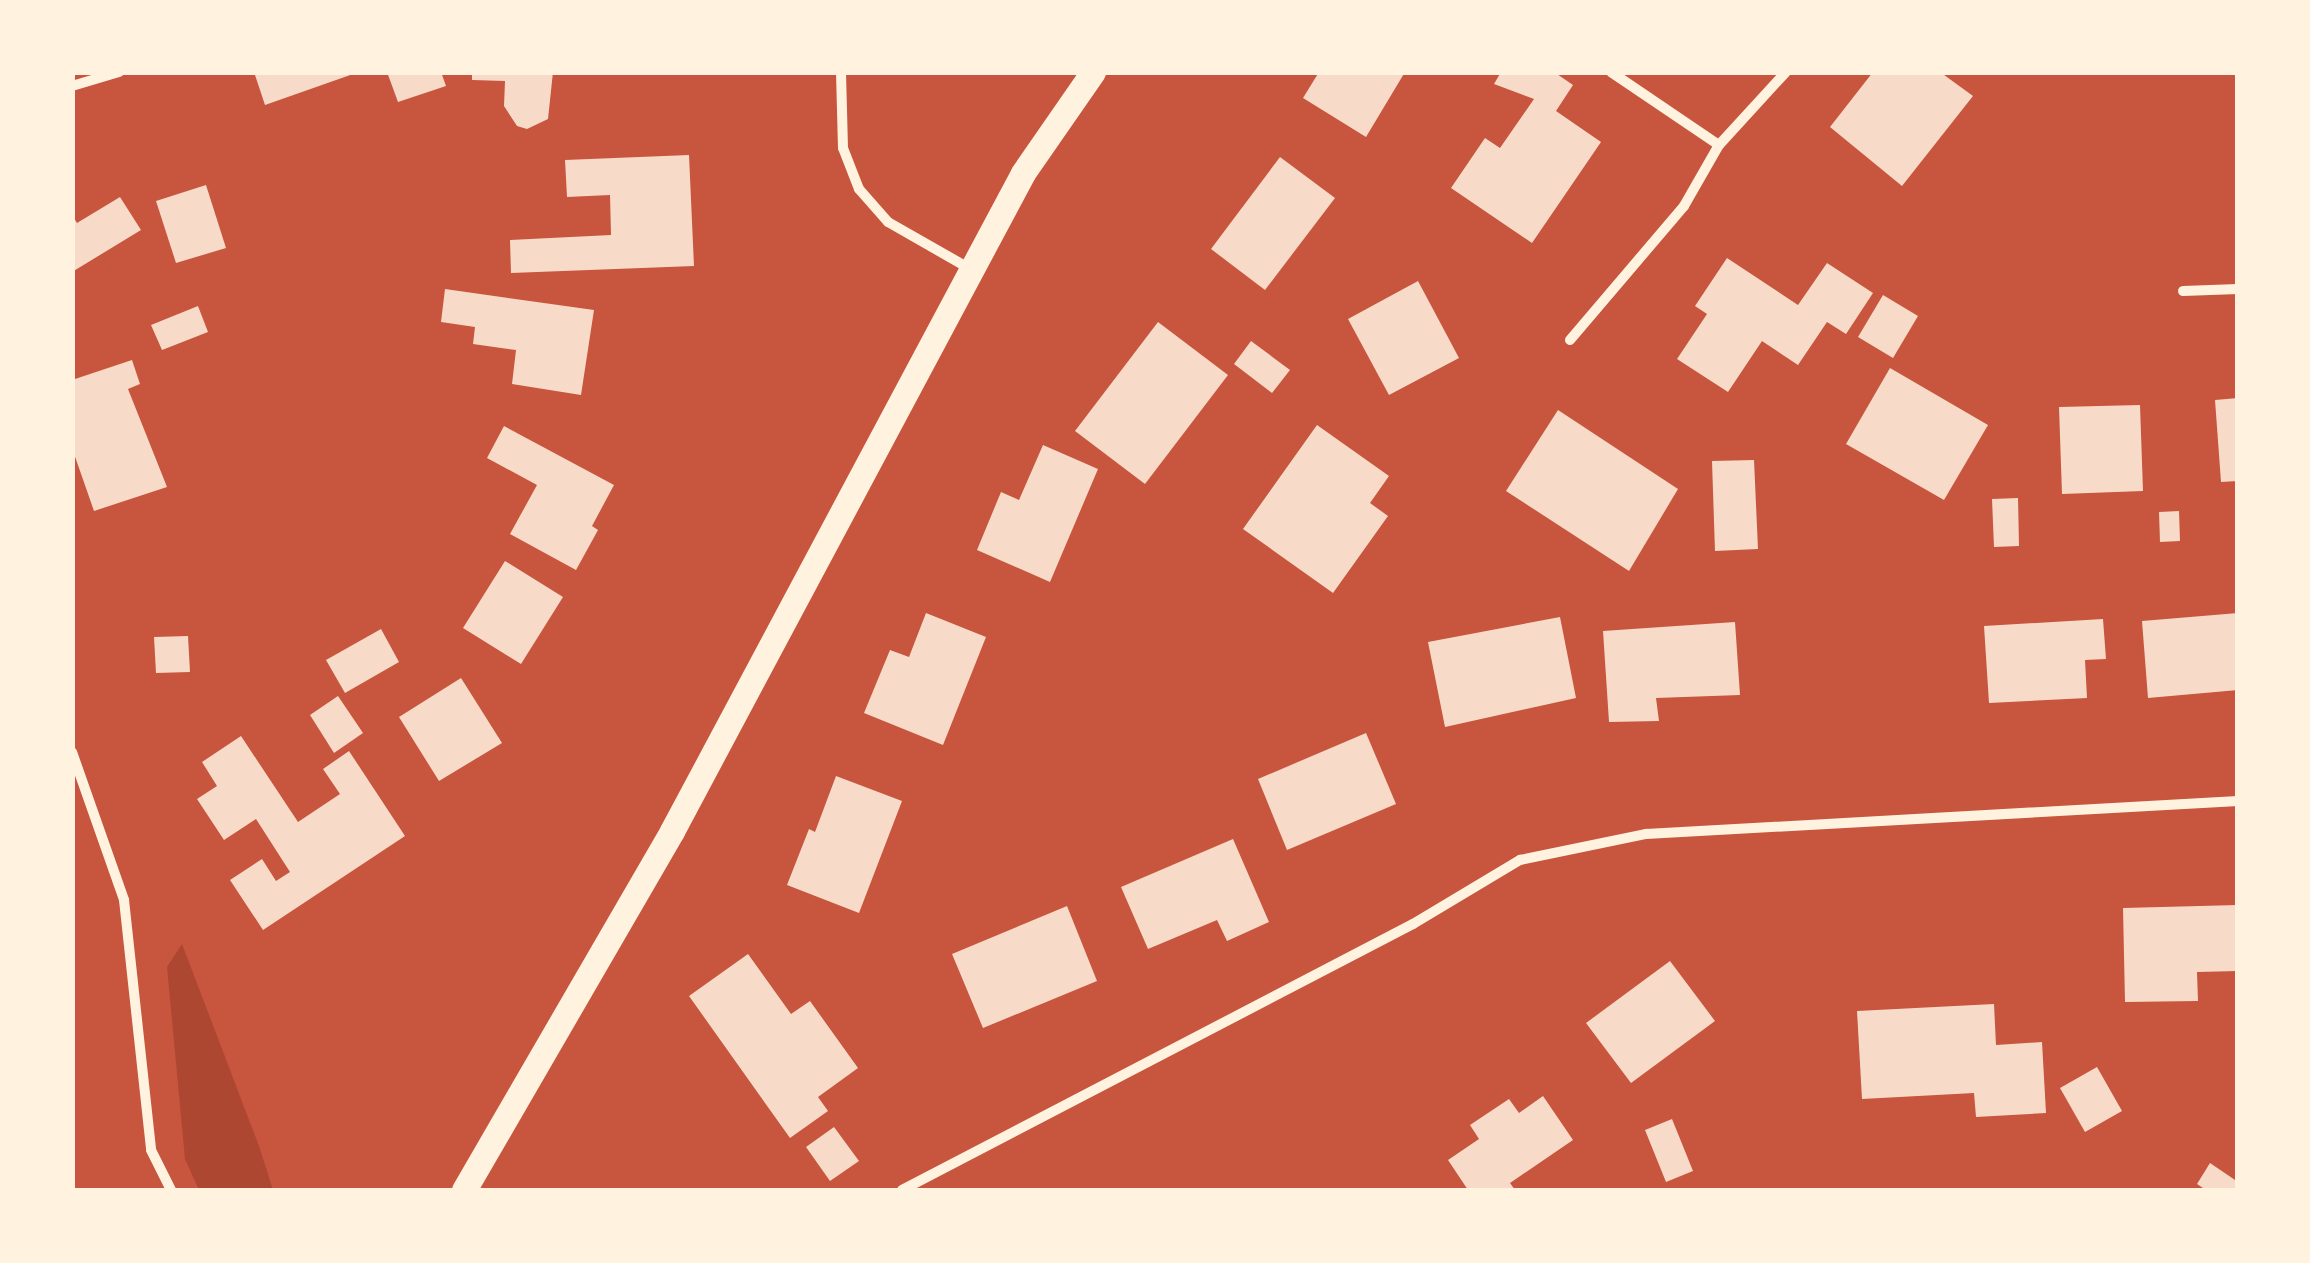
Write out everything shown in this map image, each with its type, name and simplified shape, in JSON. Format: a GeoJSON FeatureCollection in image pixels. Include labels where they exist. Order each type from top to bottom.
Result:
{"type":"FeatureCollection","features":[{"type":"Feature","properties":{"kind":"main road"},"geometry":{"type":"LineString","coordinates":[[464,1190],[672,831],[782,616],[1023,173],[1093,72]]}},
{"type":"Feature","properties":{"kind":"street"},"geometry":{"type":"LineString","coordinates":[[72,86],[119,72]]}},
{"type":"Feature","properties":{"kind":"street"},"geometry":{"type":"LineString","coordinates":[[841,72],[843,148],[859,189],[888,222],[973,270]]}},
{"type":"Feature","properties":{"kind":"street"},"geometry":{"type":"LineString","coordinates":[[1611,72],[1719,145]]}},
{"type":"Feature","properties":{"kind":"street"},"geometry":{"type":"LineString","coordinates":[[1570,340],[1684,206],[1719,145],[1786,72]]}},
{"type":"Feature","properties":{"kind":"street"},"geometry":{"type":"LineString","coordinates":[[2182,291],[2238,290]]}},
{"type":"Feature","properties":{"kind":"street"},"geometry":{"type":"LineString","coordinates":[[72,752],[124,900],[151,1150],[171,1190]]}},
{"type":"Feature","properties":{"kind":"street"},"geometry":{"type":"LineString","coordinates":[[902,1190],[1395,933],[1520,860],[1646,834],[2238,801]]}},
{"type":"Feature","properties":{"kind":"shaded area"},"geometry":{"type":"Polygon","coordinates":[[[182,944],[273,1190],[199,1190],[185,1159],[167,967],[182,944]]]}},
{"type":"Feature","properties":{"kind":"building"},"geometry":{"type":"Polygon","coordinates":[[[254,72],[356,72],[356,73],[265,105],[254,72]]]}},
{"type":"Feature","properties":{"kind":"building"},"geometry":{"type":"Polygon","coordinates":[[[387,72],[441,72],[446,86],[398,102],[387,72]]]}},
{"type":"Feature","properties":{"kind":"building"},"geometry":{"type":"Polygon","coordinates":[[[472,72],[553,72],[548,119],[527,129],[517,126],[504,106],[505,81],[472,80],[472,72]]]}},
{"type":"Feature","properties":{"kind":"building"},"geometry":{"type":"Polygon","coordinates":[[[1319,72],[1405,72],[1366,137],[1303,98],[1319,72]]]}},
{"type":"Feature","properties":{"kind":"building"},"geometry":{"type":"Polygon","coordinates":[[[1501,72],[1554,72],[1573,85],[1556,111],[1601,142],[1532,243],[1451,188],[1485,138],[1500,148],[1534,99],[1494,84],[1501,72]]]}},
{"type":"Feature","properties":{"kind":"building"},"geometry":{"type":"Polygon","coordinates":[[[1873,72],[1940,72],[1973,96],[1902,186],[1830,127],[1873,72]]]}},
{"type":"Feature","properties":{"kind":"building"},"geometry":{"type":"Polygon","coordinates":[[[689,155],[694,266],[511,273],[510,240],[611,235],[610,195],[567,197],[565,160],[689,155]]]}},
{"type":"Feature","properties":{"kind":"building"},"geometry":{"type":"Polygon","coordinates":[[[1280,157],[1335,198],[1265,290],[1211,249],[1280,157]]]}},
{"type":"Feature","properties":{"kind":"building"},"geometry":{"type":"Polygon","coordinates":[[[206,185],[226,248],[176,263],[156,201],[206,185]]]}},
{"type":"Feature","properties":{"kind":"building"},"geometry":{"type":"Polygon","coordinates":[[[120,197],[141,230],[72,272],[72,215],[77,223],[120,197]]]}},
{"type":"Feature","properties":{"kind":"building"},"geometry":{"type":"Polygon","coordinates":[[[1727,258],[1798,305],[1827,263],[1873,293],[1846,334],[1827,322],[1798,365],[1762,341],[1728,392],[1677,359],[1707,314],[1695,306],[1727,258]]]}},
{"type":"Feature","properties":{"kind":"building"},"geometry":{"type":"Polygon","coordinates":[[[1418,281],[1459,358],[1389,395],[1348,319],[1418,281]]]}},
{"type":"Feature","properties":{"kind":"building"},"geometry":{"type":"Polygon","coordinates":[[[445,289],[594,310],[581,395],[512,384],[516,350],[473,344],[475,327],[441,322],[445,289]]]}},
{"type":"Feature","properties":{"kind":"building"},"geometry":{"type":"Polygon","coordinates":[[[1883,295],[1918,316],[1893,358],[1858,337],[1883,295]]]}},
{"type":"Feature","properties":{"kind":"building"},"geometry":{"type":"Polygon","coordinates":[[[198,306],[208,332],[162,350],[151,325],[198,306]]]}},
{"type":"Feature","properties":{"kind":"building"},"geometry":{"type":"Polygon","coordinates":[[[1158,322],[1228,375],[1145,484],[1075,431],[1158,322]]]}},
{"type":"Feature","properties":{"kind":"building"},"geometry":{"type":"Polygon","coordinates":[[[1251,341],[1290,370],[1272,393],[1234,364],[1251,341]]]}},
{"type":"Feature","properties":{"kind":"building"},"geometry":{"type":"Polygon","coordinates":[[[132,360],[140,384],[128,389],[167,487],[94,511],[72,448],[72,380],[132,360]]]}},
{"type":"Feature","properties":{"kind":"building"},"geometry":{"type":"Polygon","coordinates":[[[1890,368],[1988,425],[1944,500],[1846,444],[1890,368]]]}},
{"type":"Feature","properties":{"kind":"building"},"geometry":{"type":"Polygon","coordinates":[[[2238,398],[2238,481],[2221,482],[2215,400],[2238,398]]]}},
{"type":"Feature","properties":{"kind":"building"},"geometry":{"type":"Polygon","coordinates":[[[2140,405],[2143,491],[2062,494],[2059,407],[2140,405]]]}},
{"type":"Feature","properties":{"kind":"building"},"geometry":{"type":"Polygon","coordinates":[[[1558,410],[1678,489],[1629,571],[1506,491],[1558,410]]]}},
{"type":"Feature","properties":{"kind":"building"},"geometry":{"type":"Polygon","coordinates":[[[1317,425],[1389,476],[1370,503],[1388,516],[1333,593],[1243,529],[1317,425]]]}},
{"type":"Feature","properties":{"kind":"building"},"geometry":{"type":"Polygon","coordinates":[[[504,426],[614,485],[592,526],[598,530],[576,570],[510,534],[537,485],[487,458],[504,426]]]}},
{"type":"Feature","properties":{"kind":"building"},"geometry":{"type":"Polygon","coordinates":[[[1043,445],[1098,469],[1050,582],[977,550],[1001,492],[1019,500],[1043,445]]]}},
{"type":"Feature","properties":{"kind":"building"},"geometry":{"type":"Polygon","coordinates":[[[1754,460],[1758,549],[1715,551],[1712,461],[1754,460]]]}},
{"type":"Feature","properties":{"kind":"building"},"geometry":{"type":"Polygon","coordinates":[[[2018,498],[2019,546],[1994,547],[1992,499],[2018,498]]]}},
{"type":"Feature","properties":{"kind":"building"},"geometry":{"type":"Polygon","coordinates":[[[2179,511],[2180,541],[2160,542],[2159,512],[2179,511]]]}},
{"type":"Feature","properties":{"kind":"building"},"geometry":{"type":"Polygon","coordinates":[[[505,561],[563,597],[521,664],[463,628],[505,561]]]}},
{"type":"Feature","properties":{"kind":"building"},"geometry":{"type":"Polygon","coordinates":[[[926,613],[986,637],[943,745],[864,713],[890,650],[909,657],[926,613]]]}},
{"type":"Feature","properties":{"kind":"building"},"geometry":{"type":"Polygon","coordinates":[[[2238,613],[2238,690],[2148,698],[2142,621],[2238,613]]]}},
{"type":"Feature","properties":{"kind":"building"},"geometry":{"type":"Polygon","coordinates":[[[1560,617],[1576,698],[1445,727],[1428,642],[1560,617]]]}},
{"type":"Feature","properties":{"kind":"building"},"geometry":{"type":"Polygon","coordinates":[[[2103,619],[2106,659],[2085,660],[2087,698],[1989,703],[1984,626],[2103,619]]]}},
{"type":"Feature","properties":{"kind":"building"},"geometry":{"type":"Polygon","coordinates":[[[1735,622],[1740,695],[1656,698],[1659,721],[1609,722],[1603,631],[1735,622]]]}},
{"type":"Feature","properties":{"kind":"building"},"geometry":{"type":"Polygon","coordinates":[[[381,629],[399,662],[345,693],[326,660],[381,629]]]}},
{"type":"Feature","properties":{"kind":"building"},"geometry":{"type":"Polygon","coordinates":[[[188,636],[190,672],[156,673],[154,637],[188,636]]]}},
{"type":"Feature","properties":{"kind":"building"},"geometry":{"type":"Polygon","coordinates":[[[461,678],[502,743],[439,781],[399,717],[461,678]]]}},
{"type":"Feature","properties":{"kind":"building"},"geometry":{"type":"Polygon","coordinates":[[[338,696],[363,733],[334,753],[310,715],[338,696]]]}},
{"type":"Feature","properties":{"kind":"building"},"geometry":{"type":"Polygon","coordinates":[[[1366,733],[1396,804],[1287,850],[1258,779],[1366,733]]]}},
{"type":"Feature","properties":{"kind":"building"},"geometry":{"type":"Polygon","coordinates":[[[241,736],[298,822],[340,794],[323,769],[349,751],[405,836],[263,930],[230,880],[262,859],[276,881],[290,872],[256,819],[224,840],[197,799],[217,786],[202,762],[241,736]]]}},
{"type":"Feature","properties":{"kind":"building"},"geometry":{"type":"Polygon","coordinates":[[[836,776],[902,801],[859,913],[787,885],[809,829],[815,832],[836,776]]]}},
{"type":"Feature","properties":{"kind":"building"},"geometry":{"type":"Polygon","coordinates":[[[1233,839],[1269,922],[1227,941],[1217,920],[1148,949],[1121,887],[1233,839]]]}},
{"type":"Feature","properties":{"kind":"building"},"geometry":{"type":"Polygon","coordinates":[[[2238,905],[2238,971],[2197,972],[2198,1001],[2125,1002],[2123,908],[2238,905]]]}},
{"type":"Feature","properties":{"kind":"building"},"geometry":{"type":"Polygon","coordinates":[[[1067,906],[1097,981],[983,1028],[952,954],[1067,906]]]}},
{"type":"Feature","properties":{"kind":"building"},"geometry":{"type":"Polygon","coordinates":[[[748,954],[791,1014],[810,1001],[858,1068],[818,1097],[828,1111],[790,1138],[689,996],[748,954]]]}},
{"type":"Feature","properties":{"kind":"building"},"geometry":{"type":"Polygon","coordinates":[[[1670,961],[1715,1021],[1631,1083],[1586,1023],[1670,961]]]}},
{"type":"Feature","properties":{"kind":"building"},"geometry":{"type":"Polygon","coordinates":[[[1994,1004],[1996,1045],[2042,1042],[2046,1113],[1976,1117],[1974,1093],[1862,1099],[1857,1011],[1994,1004]]]}},
{"type":"Feature","properties":{"kind":"building"},"geometry":{"type":"Polygon","coordinates":[[[2097,1067],[2122,1111],[2085,1132],[2060,1088],[2097,1067]]]}},
{"type":"Feature","properties":{"kind":"building"},"geometry":{"type":"Polygon","coordinates":[[[1543,1096],[1573,1140],[1510,1183],[1515,1190],[1468,1190],[1448,1160],[1479,1139],[1470,1125],[1509,1099],[1519,1113],[1543,1096]]]}},
{"type":"Feature","properties":{"kind":"building"},"geometry":{"type":"Polygon","coordinates":[[[1672,1119],[1693,1171],[1666,1182],[1645,1130],[1672,1119]]]}},
{"type":"Feature","properties":{"kind":"building"},"geometry":{"type":"Polygon","coordinates":[[[834,1127],[859,1161],[830,1181],[806,1147],[834,1127]]]}},
{"type":"Feature","properties":{"kind":"building"},"geometry":{"type":"Polygon","coordinates":[[[2210,1163],[2238,1182],[2238,1190],[2206,1190],[2197,1184],[2210,1163]]]}}]}
